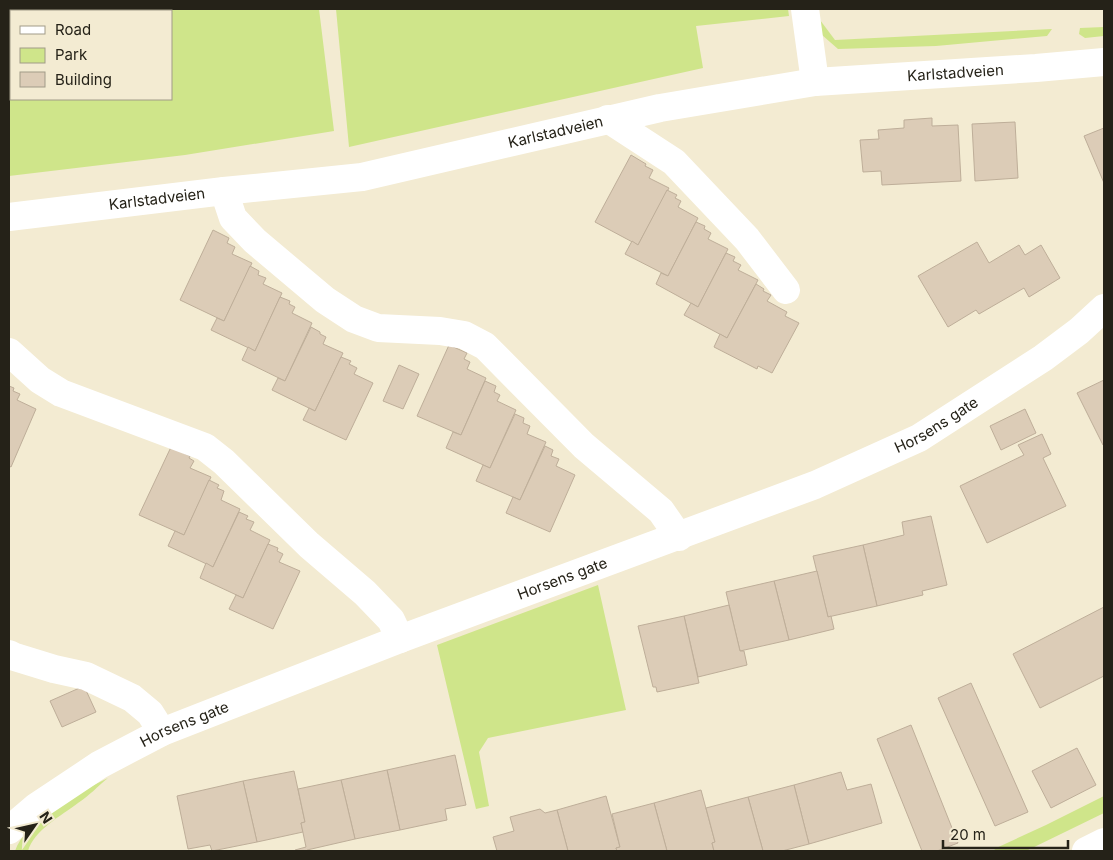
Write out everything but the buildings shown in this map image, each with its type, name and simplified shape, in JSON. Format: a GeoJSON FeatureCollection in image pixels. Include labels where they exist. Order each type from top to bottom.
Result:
{"type":"FeatureCollection","features":[{"type":"Feature","properties":{"kind":"street"},"geometry":{"type":"LineString","coordinates":[[805,9],[815,82]]}},
{"type":"Feature","properties":{"kind":"street","name":"Karlstadveien"},"geometry":{"type":"LineString","coordinates":[[9,217],[224,191],[362,177],[660,108],[815,82],[1104,62]]}},
{"type":"Feature","properties":{"kind":"street"},"geometry":{"type":"LineString","coordinates":[[608,119],[674,162],[747,239],[786,290]]}},
{"type":"Feature","properties":{"kind":"street"},"geometry":{"type":"LineString","coordinates":[[224,191],[233,218],[255,241],[326,300],[354,320],[378,328],[440,331],[464,335],[485,346],[584,446],[661,511],[679,537]]}},
{"type":"Feature","properties":{"kind":"street","name":"Horsens gate"},"geometry":{"type":"LineString","coordinates":[[9,830],[36,807],[99,765],[162,732],[400,639],[815,485],[919,438],[1043,358],[1079,331],[1104,308]]}},
{"type":"Feature","properties":{"kind":"street"},"geometry":{"type":"LineString","coordinates":[[9,352],[40,380],[61,393],[205,447],[224,462],[309,544],[365,593],[391,620],[400,639]]}},
{"type":"Feature","properties":{"kind":"street"},"geometry":{"type":"LineString","coordinates":[[9,654],[54,669],[86,676],[132,698],[150,713],[162,732]]}},
{"type":"Feature","properties":{"kind":"street"},"geometry":{"type":"LineString","coordinates":[[1086,851],[1104,842]]}},
{"type":"Feature","properties":{"kind":"green space"},"geometry":{"type":"Polygon","coordinates":[[[9,9],[68,10],[10,10],[10,100],[172,100],[172,10],[166,9],[319,9],[334,131],[185,155],[9,176],[9,9]]]}},
{"type":"Feature","properties":{"kind":"green space"},"geometry":{"type":"Polygon","coordinates":[[[336,9],[788,9],[789,16],[696,26],[703,68],[349,147],[336,9]]]}},
{"type":"Feature","properties":{"kind":"green space"},"geometry":{"type":"Polygon","coordinates":[[[820,20],[835,40],[1052,29],[1047,36],[936,46],[838,49],[822,35],[820,20]]]}},
{"type":"Feature","properties":{"kind":"green space"},"geometry":{"type":"Polygon","coordinates":[[[1104,27],[1104,36],[1085,38],[1079,34],[1080,28],[1104,27]]]}},
{"type":"Feature","properties":{"kind":"green space"},"geometry":{"type":"Polygon","coordinates":[[[598,585],[626,710],[488,738],[479,752],[489,806],[476,809],[437,645],[598,585]]]}},
{"type":"Feature","properties":{"kind":"green space"},"geometry":{"type":"Polygon","coordinates":[[[108,778],[42,830],[31,843],[28,851],[15,851],[21,840],[41,818],[69,799],[108,778]]]}},
{"type":"Feature","properties":{"kind":"green space"},"geometry":{"type":"Polygon","coordinates":[[[1104,796],[1104,813],[1026,851],[997,851],[994,849],[1046,825],[1104,796]]]}}]}
